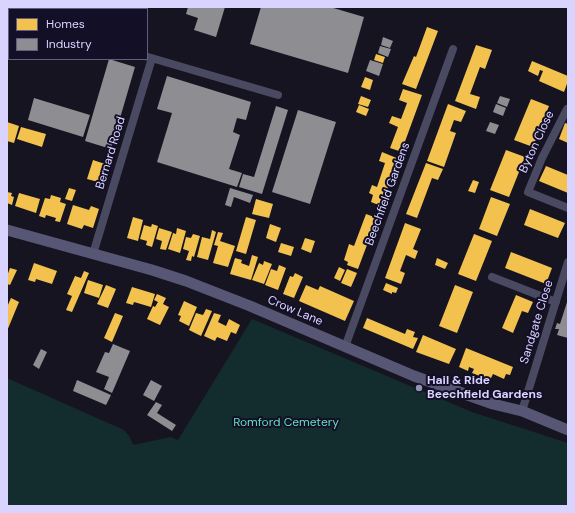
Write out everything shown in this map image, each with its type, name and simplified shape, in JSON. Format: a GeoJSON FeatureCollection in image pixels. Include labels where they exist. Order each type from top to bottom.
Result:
{"type":"FeatureCollection","features":[{"type":"Feature","properties":{"kind":"street","name":"Beechfield Gardens"},"geometry":{"type":"LineString","coordinates":[[345,347],[453,49]]}},
{"type":"Feature","properties":{"kind":"street"},"geometry":{"type":"LineString","coordinates":[[149,58],[278,95]]}},
{"type":"Feature","properties":{"kind":"street","name":"Bernard Road"},"geometry":{"type":"LineString","coordinates":[[93,254],[149,58]]}},
{"type":"Feature","properties":{"kind":"street","name":"Byton Close"},"geometry":{"type":"LineString","coordinates":[[568,110],[566,109],[542,158],[528,192],[568,208]]}},
{"type":"Feature","properties":{"kind":"street","name":"Crow Lane"},"geometry":{"type":"LineString","coordinates":[[7,230],[152,270],[186,281],[250,306],[414,376],[493,404],[522,411],[568,430]]}},
{"type":"Feature","properties":{"kind":"street","name":"Sandgate Close"},"geometry":{"type":"LineString","coordinates":[[522,411],[568,262]]}},
{"type":"Feature","properties":{"kind":"street"},"geometry":{"type":"LineString","coordinates":[[492,277],[556,302]]}},
{"type":"Feature","properties":{"kind":"green space","name":"Romford Cemetery"},"geometry":{"type":"Polygon","coordinates":[[[252,319],[472,412],[568,443],[568,506],[7,506],[7,378],[124,430],[130,437],[133,445],[171,437],[178,440],[252,319]]]}},
{"type":"Feature","properties":{"kind":"building: Homes"},"geometry":{"type":"Polygon","coordinates":[[[427,27],[438,31],[416,89],[402,84],[414,56],[416,57],[427,27]]]}},
{"type":"Feature","properties":{"kind":"building: Homes"},"geometry":{"type":"Polygon","coordinates":[[[476,45],[492,50],[485,69],[480,67],[470,94],[480,97],[476,109],[455,101],[476,45]]]}},
{"type":"Feature","properties":{"kind":"building: Homes"},"geometry":{"type":"Polygon","coordinates":[[[376,54],[385,57],[383,63],[374,60],[376,54]]]}},
{"type":"Feature","properties":{"kind":"building: Homes"},"geometry":{"type":"Polygon","coordinates":[[[532,61],[568,76],[568,81],[564,92],[539,81],[543,71],[540,70],[538,76],[528,71],[532,61]]]}},
{"type":"Feature","properties":{"kind":"building: Homes"},"geometry":{"type":"Polygon","coordinates":[[[365,77],[373,80],[370,90],[361,87],[365,77]]]}},
{"type":"Feature","properties":{"kind":"building: Homes"},"geometry":{"type":"Polygon","coordinates":[[[403,89],[422,95],[403,147],[401,146],[399,151],[390,148],[398,127],[389,123],[392,116],[401,119],[407,103],[399,100],[403,89]]]}},
{"type":"Feature","properties":{"kind":"building: Homes"},"geometry":{"type":"Polygon","coordinates":[[[361,96],[371,100],[368,107],[358,104],[361,96]]]}},
{"type":"Feature","properties":{"kind":"building: Homes"},"geometry":{"type":"Polygon","coordinates":[[[531,99],[549,106],[533,147],[514,140],[531,99]]]}},
{"type":"Feature","properties":{"kind":"building: Homes"},"geometry":{"type":"Polygon","coordinates":[[[448,104],[466,111],[461,122],[454,120],[450,131],[456,133],[444,167],[427,161],[448,104]]]}},
{"type":"Feature","properties":{"kind":"building: Homes"},"geometry":{"type":"Polygon","coordinates":[[[359,105],[369,109],[366,116],[356,112],[359,105]]]}},
{"type":"Feature","properties":{"kind":"building: Homes"},"geometry":{"type":"Polygon","coordinates":[[[7,122],[19,126],[14,143],[7,141],[7,122]]]}},
{"type":"Feature","properties":{"kind":"building: Homes"},"geometry":{"type":"Polygon","coordinates":[[[565,123],[568,124],[568,143],[559,139],[565,123]]]}},
{"type":"Feature","properties":{"kind":"building: Homes"},"geometry":{"type":"Polygon","coordinates":[[[21,127],[46,134],[42,147],[17,139],[21,127]]]}},
{"type":"Feature","properties":{"kind":"building: Homes"},"geometry":{"type":"Polygon","coordinates":[[[506,150],[525,157],[509,197],[490,190],[506,150]]]}},
{"type":"Feature","properties":{"kind":"building: Homes"},"geometry":{"type":"Polygon","coordinates":[[[382,152],[399,159],[381,206],[371,202],[373,195],[369,193],[372,185],[377,187],[385,163],[379,161],[382,152]]]}},
{"type":"Feature","properties":{"kind":"building: Homes"},"geometry":{"type":"Polygon","coordinates":[[[93,160],[108,165],[102,183],[87,179],[93,160]]]}},
{"type":"Feature","properties":{"kind":"building: Homes"},"geometry":{"type":"Polygon","coordinates":[[[426,163],[443,169],[438,180],[432,178],[417,218],[406,214],[426,163]]]}},
{"type":"Feature","properties":{"kind":"building: Homes"},"geometry":{"type":"Polygon","coordinates":[[[546,166],[568,175],[568,193],[539,181],[546,166]]]}},
{"type":"Feature","properties":{"kind":"building: Homes"},"geometry":{"type":"Polygon","coordinates":[[[473,180],[479,182],[475,193],[468,191],[473,180]]]}},
{"type":"Feature","properties":{"kind":"building: Homes"},"geometry":{"type":"Polygon","coordinates":[[[69,188],[76,190],[72,201],[65,199],[69,188]]]}},
{"type":"Feature","properties":{"kind":"building: Homes"},"geometry":{"type":"Polygon","coordinates":[[[7,192],[12,193],[11,196],[14,197],[12,205],[7,203],[7,192]]]}},
{"type":"Feature","properties":{"kind":"building: Homes"},"geometry":{"type":"Polygon","coordinates":[[[19,193],[40,199],[36,213],[15,206],[19,193]]]}},
{"type":"Feature","properties":{"kind":"building: Homes"},"geometry":{"type":"Polygon","coordinates":[[[51,195],[61,198],[60,202],[66,204],[60,222],[55,221],[56,218],[46,215],[45,218],[39,216],[45,198],[50,199],[51,195]]]}},
{"type":"Feature","properties":{"kind":"building: Homes"},"geometry":{"type":"Polygon","coordinates":[[[491,197],[510,204],[497,236],[479,229],[491,197]]]}},
{"type":"Feature","properties":{"kind":"building: Homes"},"geometry":{"type":"Polygon","coordinates":[[[256,199],[273,204],[269,218],[252,214],[256,199]]]}},
{"type":"Feature","properties":{"kind":"building: Homes"},"geometry":{"type":"Polygon","coordinates":[[[73,205],[89,210],[91,206],[99,209],[93,228],[84,225],[82,229],[67,224],[73,205]]]}},
{"type":"Feature","properties":{"kind":"building: Homes"},"geometry":{"type":"Polygon","coordinates":[[[530,209],[565,223],[558,238],[524,225],[530,209]]]}},
{"type":"Feature","properties":{"kind":"building: Homes"},"geometry":{"type":"Polygon","coordinates":[[[366,214],[377,218],[358,269],[347,265],[348,262],[344,260],[349,244],[354,246],[366,214]]]}},
{"type":"Feature","properties":{"kind":"building: Homes"},"geometry":{"type":"Polygon","coordinates":[[[133,217],[143,220],[138,241],[127,238],[133,217]]]}},
{"type":"Feature","properties":{"kind":"building: Homes"},"geometry":{"type":"Polygon","coordinates":[[[246,217],[256,220],[246,254],[236,251],[246,217]]]}},
{"type":"Feature","properties":{"kind":"building: Homes"},"geometry":{"type":"Polygon","coordinates":[[[405,223],[421,229],[413,249],[418,251],[415,259],[406,255],[400,271],[405,273],[401,284],[385,278],[405,223]]]}},
{"type":"Feature","properties":{"kind":"building: Homes"},"geometry":{"type":"Polygon","coordinates":[[[152,224],[158,226],[152,247],[146,245],[147,241],[140,239],[144,225],[151,227],[152,224]]]}},
{"type":"Feature","properties":{"kind":"building: Homes"},"geometry":{"type":"Polygon","coordinates":[[[270,224],[281,228],[276,242],[266,238],[270,224]]]}},
{"type":"Feature","properties":{"kind":"building: Homes"},"geometry":{"type":"Polygon","coordinates":[[[159,228],[172,232],[166,250],[160,249],[162,241],[156,239],[159,228]]]}},
{"type":"Feature","properties":{"kind":"building: Homes"},"geometry":{"type":"Polygon","coordinates":[[[177,228],[186,231],[180,253],[168,249],[173,233],[176,234],[177,228]]]}},
{"type":"Feature","properties":{"kind":"building: Homes"},"geometry":{"type":"Polygon","coordinates":[[[212,230],[216,232],[208,260],[197,257],[202,237],[210,239],[212,230]]]}},
{"type":"Feature","properties":{"kind":"building: Homes"},"geometry":{"type":"Polygon","coordinates":[[[218,232],[223,233],[220,241],[235,246],[228,267],[213,263],[218,246],[214,245],[218,232]]]}},
{"type":"Feature","properties":{"kind":"building: Homes"},"geometry":{"type":"Polygon","coordinates":[[[193,234],[200,236],[194,257],[192,256],[191,261],[186,260],[189,251],[183,249],[186,237],[191,238],[193,234]]]}},
{"type":"Feature","properties":{"kind":"building: Homes"},"geometry":{"type":"Polygon","coordinates":[[[474,234],[492,241],[476,281],[458,274],[474,234]]]}},
{"type":"Feature","properties":{"kind":"building: Homes"},"geometry":{"type":"Polygon","coordinates":[[[305,238],[315,241],[311,253],[301,249],[305,238]]]}},
{"type":"Feature","properties":{"kind":"building: Homes"},"geometry":{"type":"Polygon","coordinates":[[[281,243],[294,247],[291,256],[278,252],[281,243]]]}},
{"type":"Feature","properties":{"kind":"building: Homes"},"geometry":{"type":"Polygon","coordinates":[[[511,252],[552,268],[546,284],[505,268],[511,252]]]}},
{"type":"Feature","properties":{"kind":"building: Homes"},"geometry":{"type":"Polygon","coordinates":[[[252,255],[258,257],[251,280],[230,274],[235,258],[242,260],[241,263],[249,266],[252,255]]]}},
{"type":"Feature","properties":{"kind":"building: Homes"},"geometry":{"type":"Polygon","coordinates":[[[437,258],[448,263],[445,269],[435,265],[437,258]]]}},
{"type":"Feature","properties":{"kind":"building: Homes"},"geometry":{"type":"Polygon","coordinates":[[[264,261],[272,264],[264,284],[252,280],[259,263],[263,265],[264,261]]]}},
{"type":"Feature","properties":{"kind":"building: Homes"},"geometry":{"type":"Polygon","coordinates":[[[34,263],[57,271],[52,284],[36,279],[35,282],[28,280],[34,263]]]}},
{"type":"Feature","properties":{"kind":"building: Homes"},"geometry":{"type":"Polygon","coordinates":[[[279,265],[286,268],[278,290],[265,285],[271,269],[277,271],[279,265]]]}},
{"type":"Feature","properties":{"kind":"building: Homes"},"geometry":{"type":"Polygon","coordinates":[[[339,267],[345,270],[340,281],[334,278],[339,267]]]}},
{"type":"Feature","properties":{"kind":"building: Homes"},"geometry":{"type":"Polygon","coordinates":[[[10,268],[17,270],[10,285],[7,284],[7,276],[10,268]]]}},
{"type":"Feature","properties":{"kind":"building: Homes"},"geometry":{"type":"Polygon","coordinates":[[[347,269],[357,273],[351,287],[341,283],[347,269]]]}},
{"type":"Feature","properties":{"kind":"building: Homes"},"geometry":{"type":"Polygon","coordinates":[[[84,271],[89,273],[72,312],[66,310],[72,296],[67,294],[75,276],[81,278],[84,271]]]}},
{"type":"Feature","properties":{"kind":"building: Homes"},"geometry":{"type":"Polygon","coordinates":[[[295,273],[303,277],[294,298],[283,294],[290,276],[293,277],[295,273]]]}},
{"type":"Feature","properties":{"kind":"building: Homes"},"geometry":{"type":"Polygon","coordinates":[[[88,280],[103,285],[99,298],[84,293],[88,280]]]}},
{"type":"Feature","properties":{"kind":"building: Homes"},"geometry":{"type":"Polygon","coordinates":[[[386,283],[398,288],[396,293],[392,292],[392,294],[383,290],[386,283]]]}},
{"type":"Feature","properties":{"kind":"building: Homes"},"geometry":{"type":"Polygon","coordinates":[[[106,285],[116,289],[108,308],[97,304],[106,285]]]}},
{"type":"Feature","properties":{"kind":"building: Homes"},"geometry":{"type":"Polygon","coordinates":[[[306,285],[318,290],[320,286],[354,301],[345,321],[299,301],[306,285]]]}},
{"type":"Feature","properties":{"kind":"building: Homes"},"geometry":{"type":"Polygon","coordinates":[[[455,285],[473,292],[457,333],[439,326],[455,285]]]}},
{"type":"Feature","properties":{"kind":"building: Homes"},"geometry":{"type":"Polygon","coordinates":[[[132,287],[155,294],[151,307],[134,302],[133,305],[126,303],[132,287]]]}},
{"type":"Feature","properties":{"kind":"building: Homes"},"geometry":{"type":"Polygon","coordinates":[[[157,294],[166,298],[163,304],[169,307],[160,325],[147,319],[153,306],[155,307],[158,302],[154,300],[157,294]]]}},
{"type":"Feature","properties":{"kind":"building: Homes"},"geometry":{"type":"Polygon","coordinates":[[[516,295],[533,302],[528,313],[522,311],[513,333],[502,328],[516,295]]]}},
{"type":"Feature","properties":{"kind":"building: Homes"},"geometry":{"type":"Polygon","coordinates":[[[11,298],[19,302],[7,331],[7,307],[11,298]]]}},
{"type":"Feature","properties":{"kind":"building: Homes"},"geometry":{"type":"Polygon","coordinates":[[[184,301],[197,307],[189,326],[179,321],[181,316],[178,315],[184,301]]]}},
{"type":"Feature","properties":{"kind":"building: Homes"},"geometry":{"type":"Polygon","coordinates":[[[206,309],[212,311],[201,336],[189,330],[196,313],[203,315],[206,309]]]}},
{"type":"Feature","properties":{"kind":"building: Homes"},"geometry":{"type":"Polygon","coordinates":[[[115,313],[123,316],[112,342],[104,338],[115,313]]]}},
{"type":"Feature","properties":{"kind":"building: Homes"},"geometry":{"type":"Polygon","coordinates":[[[214,313],[221,315],[218,322],[226,326],[229,319],[240,325],[236,334],[231,332],[227,341],[217,337],[215,341],[204,336],[214,313]]]}},
{"type":"Feature","properties":{"kind":"building: Homes"},"geometry":{"type":"Polygon","coordinates":[[[367,318],[405,334],[407,329],[415,332],[413,337],[418,338],[413,349],[363,328],[367,318]]]}},
{"type":"Feature","properties":{"kind":"building: Homes"},"geometry":{"type":"Polygon","coordinates":[[[423,335],[456,349],[449,364],[416,352],[423,335]]]}},
{"type":"Feature","properties":{"kind":"building: Homes"},"geometry":{"type":"Polygon","coordinates":[[[466,348],[513,367],[510,375],[506,374],[504,379],[493,374],[490,380],[472,373],[474,369],[469,367],[468,371],[459,367],[466,348]]]}},
{"type":"Feature","properties":{"kind":"building: Industry"},"geometry":{"type":"Polygon","coordinates":[[[88,7],[115,7],[115,8],[88,7]]]}},
{"type":"Feature","properties":{"kind":"building: Industry"},"geometry":{"type":"Polygon","coordinates":[[[188,7],[225,7],[216,37],[194,30],[198,18],[186,14],[188,7]]]}},
{"type":"Feature","properties":{"kind":"building: Industry"},"geometry":{"type":"Polygon","coordinates":[[[261,7],[330,7],[364,17],[348,73],[250,44],[261,7]]]}},
{"type":"Feature","properties":{"kind":"building: Industry"},"geometry":{"type":"Polygon","coordinates":[[[7,28],[8,53],[7,53],[7,28]]]}},
{"type":"Feature","properties":{"kind":"building: Industry"},"geometry":{"type":"Polygon","coordinates":[[[383,37],[393,41],[390,48],[381,45],[383,37]]]}},
{"type":"Feature","properties":{"kind":"building: Industry"},"geometry":{"type":"Polygon","coordinates":[[[380,46],[391,49],[388,57],[378,53],[380,46]]]}},
{"type":"Feature","properties":{"kind":"building: Industry"},"geometry":{"type":"Polygon","coordinates":[[[109,60],[135,67],[111,149],[85,141],[109,60]]]}},
{"type":"Feature","properties":{"kind":"building: Industry"},"geometry":{"type":"Polygon","coordinates":[[[370,60],[383,64],[379,76],[366,71],[370,60]]]}},
{"type":"Feature","properties":{"kind":"building: Industry"},"geometry":{"type":"Polygon","coordinates":[[[167,76],[251,102],[246,120],[237,118],[233,132],[240,135],[229,169],[242,173],[237,187],[157,162],[172,113],[157,109],[167,76]]]}},
{"type":"Feature","properties":{"kind":"building: Industry"},"geometry":{"type":"Polygon","coordinates":[[[500,96],[510,99],[507,107],[497,103],[500,96]]]}},
{"type":"Feature","properties":{"kind":"building: Industry"},"geometry":{"type":"Polygon","coordinates":[[[34,98],[90,115],[83,137],[28,120],[34,98]]]}},
{"type":"Feature","properties":{"kind":"building: Industry"},"geometry":{"type":"Polygon","coordinates":[[[496,104],[506,108],[503,116],[493,112],[496,104]]]}},
{"type":"Feature","properties":{"kind":"building: Industry"},"geometry":{"type":"Polygon","coordinates":[[[276,106],[288,110],[262,194],[239,187],[243,174],[254,177],[276,106]]]}},
{"type":"Feature","properties":{"kind":"building: Industry"},"geometry":{"type":"Polygon","coordinates":[[[298,110],[336,122],[310,204],[272,192],[298,110]]]}},
{"type":"Feature","properties":{"kind":"building: Industry"},"geometry":{"type":"Polygon","coordinates":[[[490,122],[499,125],[495,134],[486,131],[490,122]]]}},
{"type":"Feature","properties":{"kind":"building: Industry"},"geometry":{"type":"Polygon","coordinates":[[[230,188],[253,195],[250,203],[234,197],[231,207],[225,205],[230,188]]]}},
{"type":"Feature","properties":{"kind":"building: Industry"},"geometry":{"type":"Polygon","coordinates":[[[568,299],[568,338],[557,335],[559,329],[555,329],[557,323],[560,324],[568,299]]]}},
{"type":"Feature","properties":{"kind":"building: Industry"},"geometry":{"type":"Polygon","coordinates":[[[113,344],[130,351],[112,393],[104,389],[109,377],[96,372],[105,352],[109,353],[113,344]]]}},
{"type":"Feature","properties":{"kind":"building: Industry"},"geometry":{"type":"Polygon","coordinates":[[[41,349],[47,352],[39,369],[33,365],[41,349]]]}},
{"type":"Feature","properties":{"kind":"building: Industry"},"geometry":{"type":"Polygon","coordinates":[[[77,380],[111,395],[106,405],[73,391],[77,380]]]}},
{"type":"Feature","properties":{"kind":"building: Industry"},"geometry":{"type":"Polygon","coordinates":[[[151,380],[162,386],[154,401],[143,395],[151,380]]]}},
{"type":"Feature","properties":{"kind":"building: Industry"},"geometry":{"type":"Polygon","coordinates":[[[156,402],[162,405],[157,413],[176,425],[172,431],[147,415],[156,402]]]}},
{"type":"Feature","properties":{"kind":"place","name":"Hail & Ride Beechfield Gardens"},"geometry":{"type":"Point","coordinates":[419,388]}}]}
